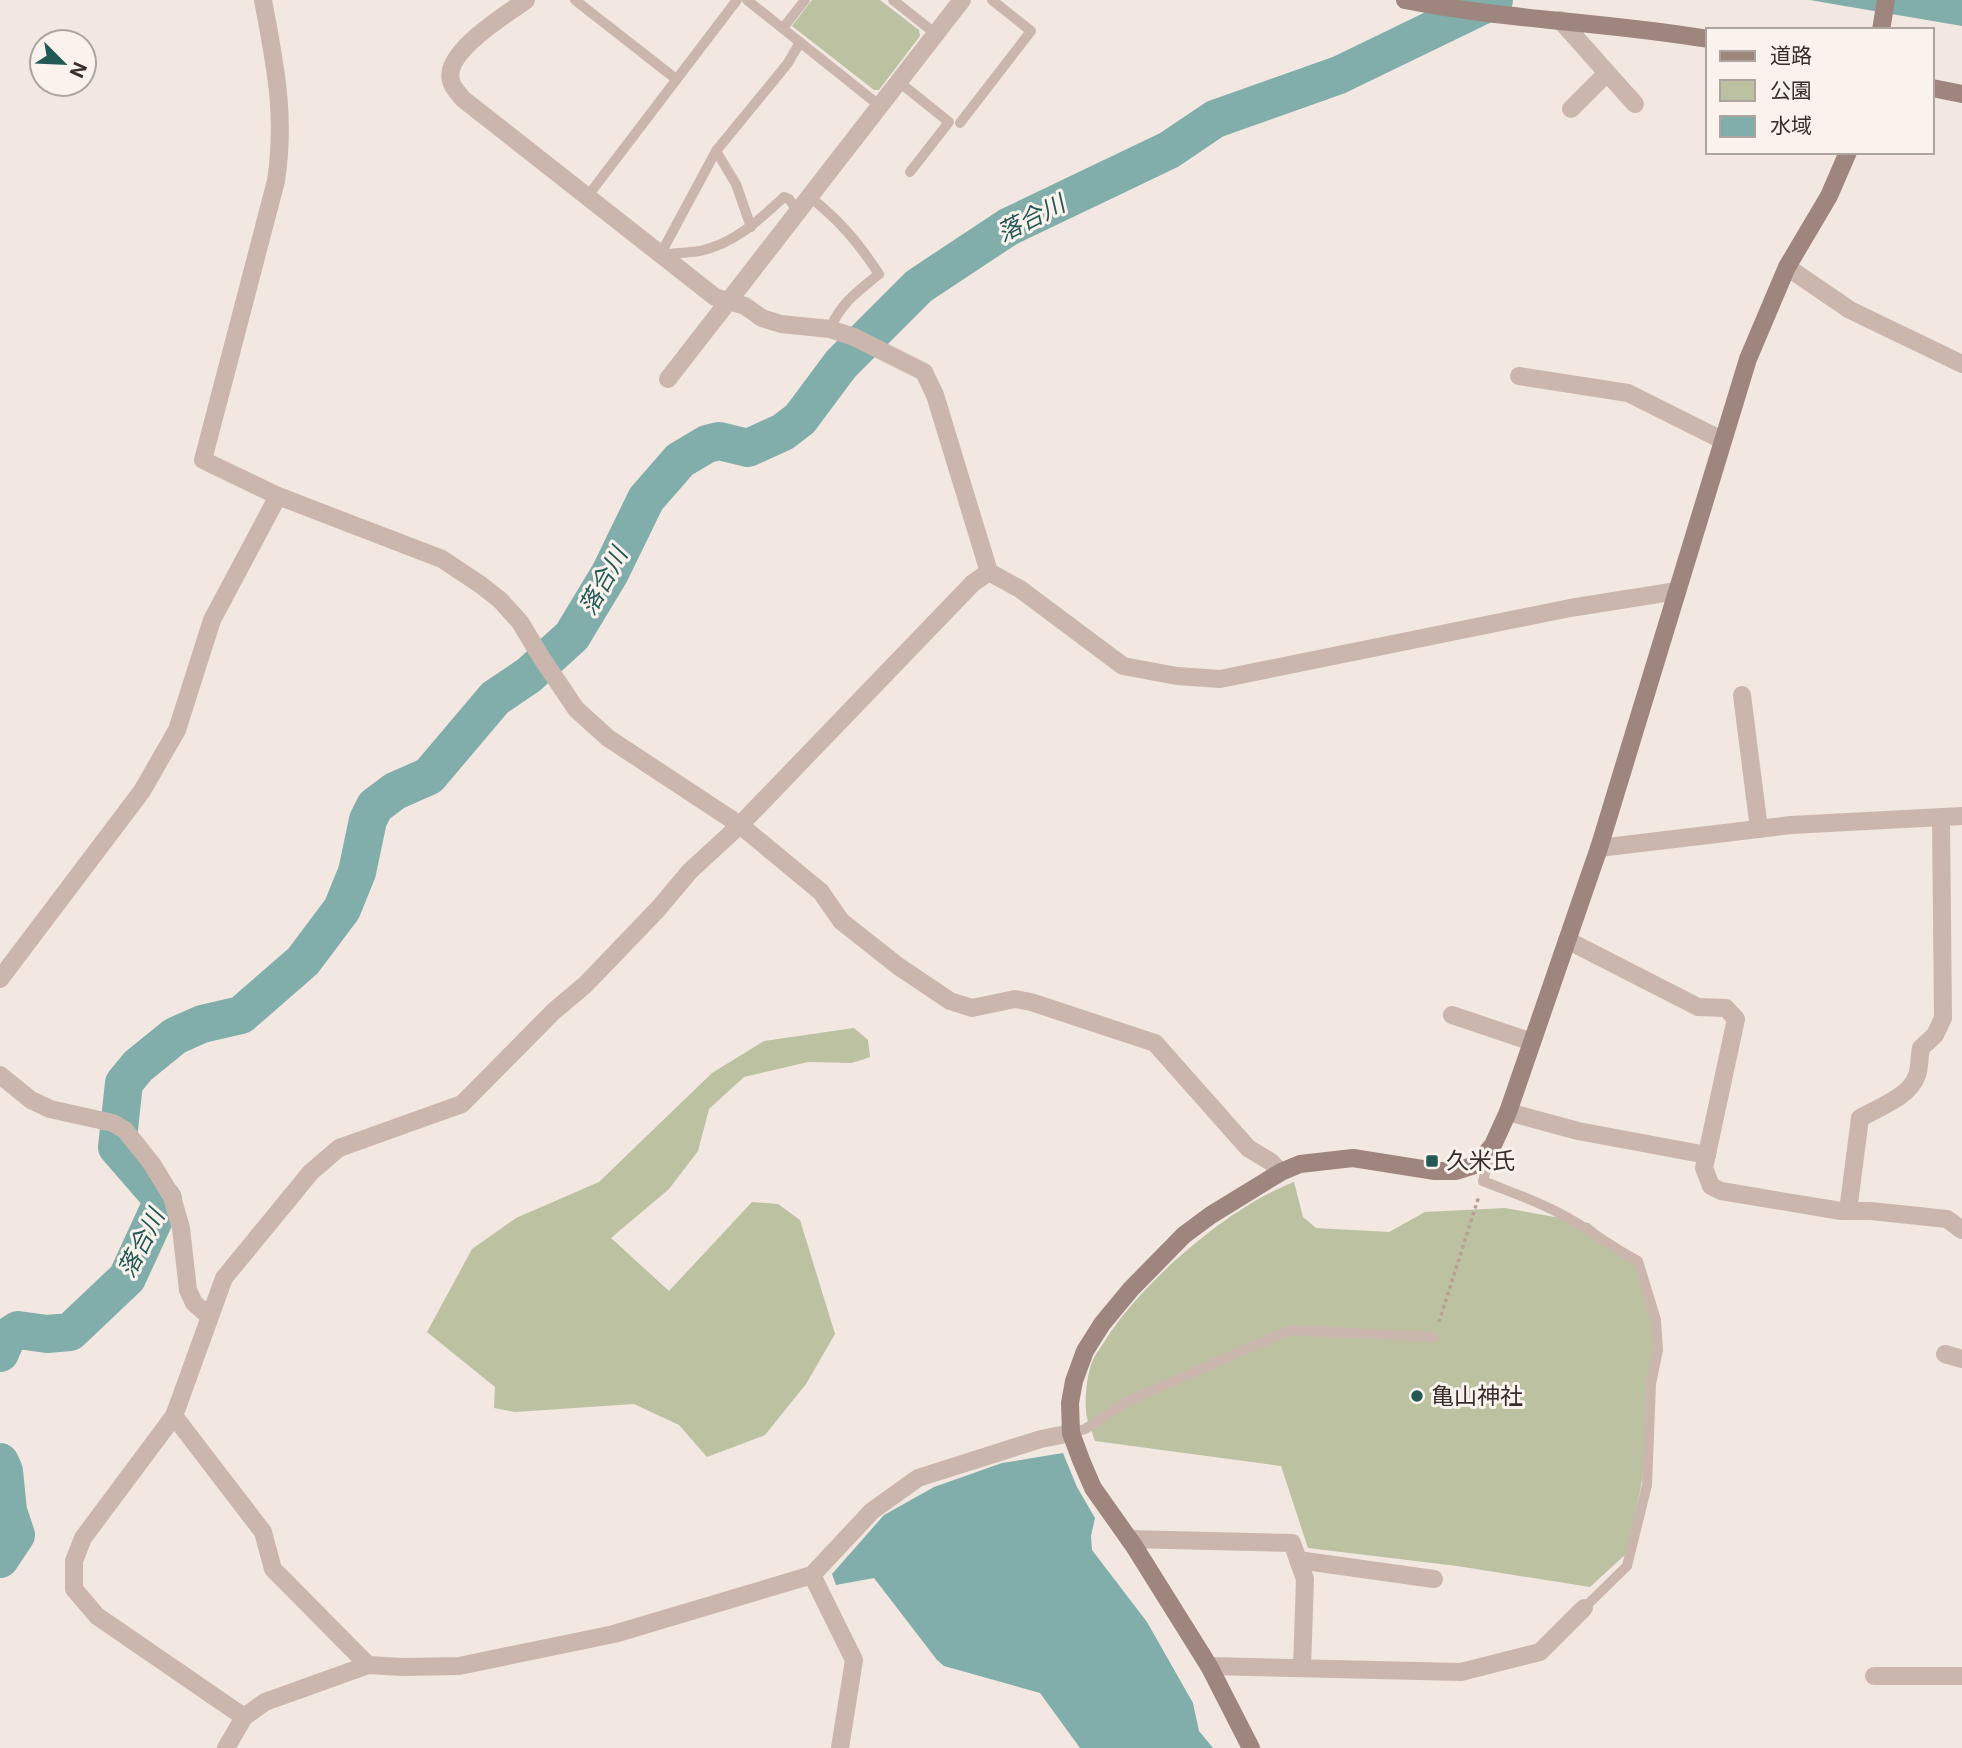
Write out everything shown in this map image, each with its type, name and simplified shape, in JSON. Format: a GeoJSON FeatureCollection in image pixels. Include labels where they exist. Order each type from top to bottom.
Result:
{"type":"FeatureCollection","features":[{"type":"Feature","properties":{"kind":"street"},"geometry":{"type":"LineString","coordinates":[[263,0],[280,91],[281,146],[276,181],[202,460],[278,496],[442,559],[464,572],[500,600],[520,622],[576,709],[608,738],[740,825],[821,891],[841,921],[898,966],[950,1001],[972,1008],[1015,999],[1155,1042],[1248,1148],[1271,1162],[1281,1172]]}},
{"type":"Feature","properties":{"kind":"street"},"geometry":{"type":"LineString","coordinates":[[526,0],[459,52],[450,68],[451,83],[463,99],[715,297],[744,306],[762,318],[781,324],[830,329],[855,337],[924,372],[935,395],[989,572],[1020,589],[1123,666],[1177,676],[1220,679],[1570,608],[1677,592]]}},
{"type":"Feature","properties":{"kind":"street"},"geometry":{"type":"LineString","coordinates":[[668,379],[962,0]]}},
{"type":"Feature","properties":{"kind":"street"},"geometry":{"type":"LineString","coordinates":[[1405,0],[1449,9],[1604,24],[1706,38]]}},
{"type":"Feature","properties":{"kind":"street"},"geometry":{"type":"LineString","coordinates":[[1881,28],[1886,0]]}},
{"type":"Feature","properties":{"kind":"street"},"geometry":{"type":"LineString","coordinates":[[1560,20],[1635,104]]}},
{"type":"Feature","properties":{"kind":"street"},"geometry":{"type":"LineString","coordinates":[[1571,109],[1606,72]]}},
{"type":"Feature","properties":{"kind":"street"},"geometry":{"type":"LineString","coordinates":[[1934,88],[1962,94]]}},
{"type":"Feature","properties":{"kind":"street"},"geometry":{"type":"LineString","coordinates":[[1251,1748],[1209,1666],[1129,1539],[1093,1488],[1071,1433],[1070,1403],[1074,1381],[1085,1351],[1102,1324],[1158,1259],[1184,1235],[1281,1172],[1300,1164],[1353,1158],[1435,1171],[1455,1171],[1472,1166],[1493,1145],[1508,1112],[1599,848],[1748,359],[1787,267],[1829,195],[1847,154]]}},
{"type":"Feature","properties":{"kind":"street"},"geometry":{"type":"LineString","coordinates":[[1787,267],[1850,310],[1962,364]]}},
{"type":"Feature","properties":{"kind":"street"},"geometry":{"type":"LineString","coordinates":[[1518,376],[1629,393],[1722,440]]}},
{"type":"Feature","properties":{"kind":"street"},"geometry":{"type":"LineString","coordinates":[[0,979],[142,791],[162,760],[177,730],[212,620],[278,496]]}},
{"type":"Feature","properties":{"kind":"street"},"geometry":{"type":"LineString","coordinates":[[244,1717],[97,1616],[74,1589],[74,1561],[83,1538],[174,1416],[224,1278],[311,1172],[340,1148],[462,1104],[554,1012],[585,985],[691,871],[740,825],[972,583],[989,572]]}},
{"type":"Feature","properties":{"kind":"street"},"geometry":{"type":"LineString","coordinates":[[1742,695],[1759,829]]}},
{"type":"Feature","properties":{"kind":"street"},"geometry":{"type":"LineString","coordinates":[[1599,848],[1790,825],[1962,816]]}},
{"type":"Feature","properties":{"kind":"street"},"geometry":{"type":"LineString","coordinates":[[1848,1211],[1860,1118],[1906,1091],[1914,1083],[1921,1048],[1935,1035],[1943,1018],[1941,817]]}},
{"type":"Feature","properties":{"kind":"street"},"geometry":{"type":"LineString","coordinates":[[1567,940],[1698,1007],[1726,1008],[1736,1019],[1704,1168],[1711,1186],[1721,1191],[1848,1211],[1947,1219],[1962,1230]]}},
{"type":"Feature","properties":{"kind":"street"},"geometry":{"type":"LineString","coordinates":[[1452,1015],[1532,1042]]}},
{"type":"Feature","properties":{"kind":"street"},"geometry":{"type":"LineString","coordinates":[[0,1075],[31,1100],[50,1109],[119,1126],[152,1164],[172,1197],[181,1228],[188,1290],[194,1303],[209,1316]]}},
{"type":"Feature","properties":{"kind":"street"},"geometry":{"type":"LineString","coordinates":[[1508,1112],[1623,1141],[1707,1155]]}},
{"type":"Feature","properties":{"kind":"street"},"geometry":{"type":"LineString","coordinates":[[174,1416],[263,1532],[273,1569],[368,1665]]}},
{"type":"Feature","properties":{"kind":"street"},"geometry":{"type":"LineString","coordinates":[[226,1748],[244,1717],[265,1702],[368,1665],[459,1666],[614,1634],[812,1575],[872,1511],[918,1478],[1041,1439],[1071,1433]]}},
{"type":"Feature","properties":{"kind":"street"},"geometry":{"type":"LineString","coordinates":[[1129,1539],[1292,1543],[1305,1579],[1302,1668]]}},
{"type":"Feature","properties":{"kind":"street"},"geometry":{"type":"LineString","coordinates":[[1298,1560],[1434,1579]]}},
{"type":"Feature","properties":{"kind":"street"},"geometry":{"type":"LineString","coordinates":[[812,1575],[854,1660],[840,1748]]}},
{"type":"Feature","properties":{"kind":"street"},"geometry":{"type":"LineString","coordinates":[[1209,1666],[1461,1672],[1540,1652],[1584,1608]]}},
{"type":"Feature","properties":{"kind":"street"},"geometry":{"type":"LineString","coordinates":[[1874,1676],[1962,1676]]}},
{"type":"Feature","properties":{"kind":"lane"},"geometry":{"type":"LineString","coordinates":[[575,0],[677,79]]}},
{"type":"Feature","properties":{"kind":"lane"},"geometry":{"type":"LineString","coordinates":[[587,197],[737,0]]}},
{"type":"Feature","properties":{"kind":"lane"},"geometry":{"type":"LineString","coordinates":[[747,0],[880,106]]}},
{"type":"Feature","properties":{"kind":"lane"},"geometry":{"type":"LineString","coordinates":[[783,28],[805,0]]}},
{"type":"Feature","properties":{"kind":"lane"},"geometry":{"type":"LineString","coordinates":[[893,0],[936,34]]}},
{"type":"Feature","properties":{"kind":"lane"},"geometry":{"type":"LineString","coordinates":[[960,123],[1031,31],[992,0]]}},
{"type":"Feature","properties":{"kind":"lane"},"geometry":{"type":"LineString","coordinates":[[660,254],[716,151],[788,63],[800,42]]}},
{"type":"Feature","properties":{"kind":"lane"},"geometry":{"type":"LineString","coordinates":[[899,82],[949,122],[910,172]]}},
{"type":"Feature","properties":{"kind":"lane"},"geometry":{"type":"LineString","coordinates":[[716,151],[736,184],[751,227]]}},
{"type":"Feature","properties":{"kind":"lane"},"geometry":{"type":"LineString","coordinates":[[660,254],[697,251],[729,242],[751,227],[784,197],[789,199],[798,212]]}},
{"type":"Feature","properties":{"kind":"lane"},"geometry":{"type":"LineString","coordinates":[[810,197],[837,219],[879,274],[847,299],[830,329]]}},
{"type":"Feature","properties":{"kind":"lane"},"geometry":{"type":"LineString","coordinates":[[1493,1145],[1483,1181],[1557,1211],[1615,1250],[1638,1261],[1656,1320],[1658,1350],[1651,1384],[1647,1485],[1631,1554],[1627,1566],[1584,1608]]}},
{"type":"Feature","properties":{"kind":"lane"},"geometry":{"type":"LineString","coordinates":[[1071,1433],[1084,1429],[1128,1401],[1290,1330],[1434,1337]]}},
{"type":"Feature","properties":{"kind":"path"},"geometry":{"type":"LineString","coordinates":[[1434,1337],[1482,1188]]}},
{"type":"Feature","properties":{"kind":"green space"},"geometry":{"type":"Polygon","coordinates":[[[812,0],[880,0],[919,30],[920,36],[879,90],[874,90],[792,26],[812,0]]]}},
{"type":"Feature","properties":{"kind":"green space"},"geometry":{"type":"Polygon","coordinates":[[[854,1028],[868,1040],[870,1057],[852,1063],[808,1062],[744,1077],[709,1109],[698,1151],[669,1189],[611,1238],[669,1291],[752,1202],[778,1204],[800,1220],[835,1334],[806,1384],[765,1435],[707,1457],[679,1425],[634,1404],[515,1412],[494,1408],[495,1387],[427,1332],[472,1249],[516,1218],[599,1182],[712,1073],[764,1041],[854,1028]]]}},
{"type":"Feature","properties":{"kind":"green space"},"geometry":{"type":"Polygon","coordinates":[[[1294,1182],[1303,1217],[1316,1228],[1389,1232],[1425,1212],[1505,1208],[1589,1223],[1634,1261],[1653,1314],[1656,1375],[1641,1486],[1627,1553],[1590,1587],[1457,1566],[1308,1548],[1281,1466],[1095,1441],[1086,1414],[1089,1373],[1095,1356],[1122,1317],[1165,1270],[1216,1227],[1269,1193],[1294,1182]]]}},
{"type":"Feature","properties":{"kind":"water"},"geometry":{"type":"Polygon","coordinates":[[[1810,0],[1962,0],[1962,26],[1827,3],[1810,0]]]}},
{"type":"Feature","properties":{"kind":"water"},"geometry":{"type":"Polygon","coordinates":[[[1063,1453],[1077,1487],[1095,1518],[1091,1536],[1092,1550],[1147,1622],[1193,1703],[1199,1731],[1213,1748],[1080,1748],[1040,1693],[944,1666],[874,1578],[836,1585],[832,1574],[884,1515],[934,1487],[1002,1463],[1063,1453]]]}},
{"type":"Feature","properties":{"kind":"waterway","name":"落合川"},"geometry":{"type":"LineString","coordinates":[[0,1353],[7,1337],[18,1330],[47,1334],[70,1332],[127,1278],[163,1200],[117,1147],[124,1083],[138,1066],[175,1036],[202,1024],[241,1015],[303,961],[342,909],[357,872],[368,820],[375,806],[395,791],[429,776],[495,698],[529,675],[572,636],[610,573],[646,499],[680,460],[707,444],[719,441],[748,448],[783,432],[800,419],[841,364],[919,286],[1008,227],[1169,150],[1215,119],[1339,75],[1494,0]]}},
{"type":"Feature","properties":{"kind":"waterway","name":"落合川"},"geometry":{"type":"LineString","coordinates":[[0,1462],[4,1471],[8,1511],[16,1535],[0,1559]]}},
{"type":"Feature","properties":{"kind":"place","name":"久米氏"},"geometry":{"type":"Point","coordinates":[1432,1161]}},
{"type":"Feature","properties":{"kind":"place","name":"亀山神社"},"geometry":{"type":"Point","coordinates":[1417,1396]}}]}
